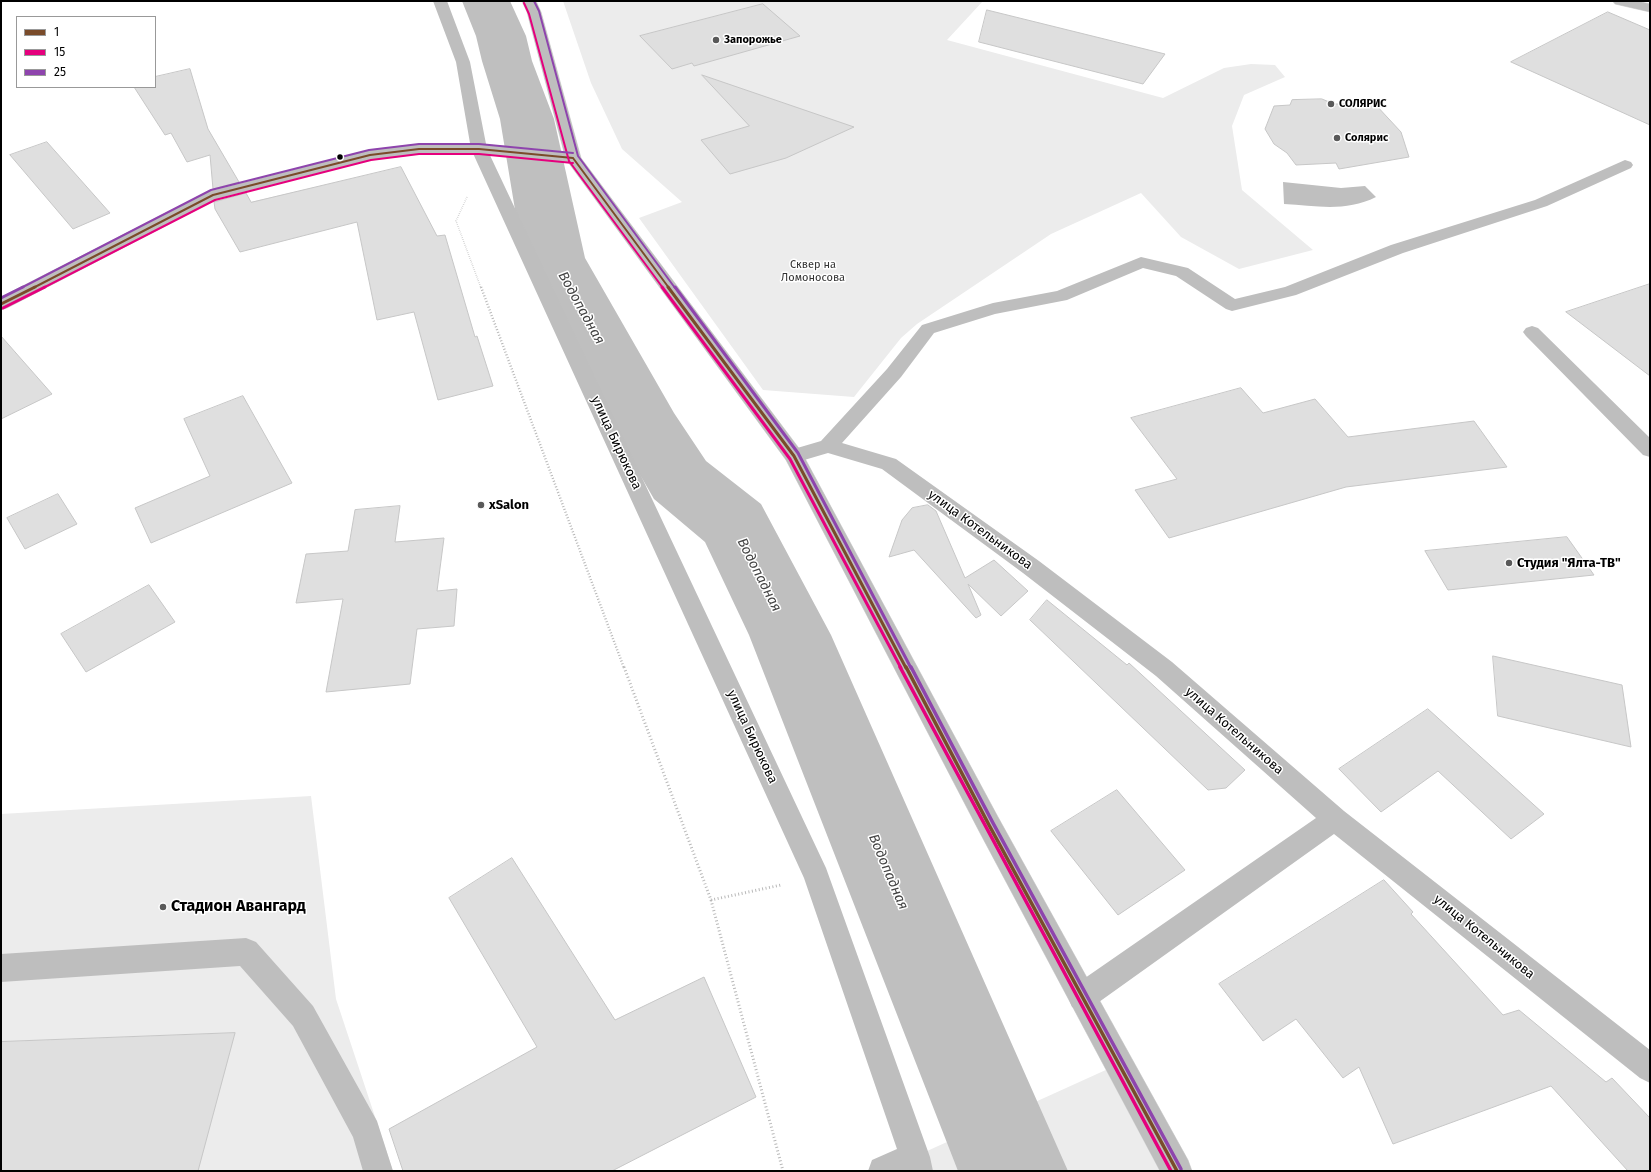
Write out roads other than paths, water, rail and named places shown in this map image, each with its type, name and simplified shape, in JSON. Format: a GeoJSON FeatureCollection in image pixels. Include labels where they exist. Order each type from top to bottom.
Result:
{"type":"FeatureCollection","features":[{"type":"Feature","properties":{"kind":"street","name":"улица Бирюкова"},"geometry":{"type":"LineString","coordinates":[[440,1],[463,62],[479,149],[817,877],[916,1164]]}},
{"type":"Feature","properties":{"kind":"street"},"geometry":{"type":"LineString","coordinates":[[529,1],[534,12],[573,158],[794,456],[989,825],[1177,1171]]}},
{"type":"Feature","properties":{"kind":"street"},"geometry":{"type":"LineString","coordinates":[[1620,1],[1650,8]]}},
{"type":"Feature","properties":{"kind":"street"},"geometry":{"type":"LineString","coordinates":[[1,304],[213,195],[370,155],[419,149],[479,149],[573,158]]}},
{"type":"Feature","properties":{"kind":"street"},"geometry":{"type":"LineString","coordinates":[[794,456],[828,446],[894,373],[928,329],[993,308],[1061,296],[1141,262],[1182,272],[1232,305],[1290,291],[1397,249],[1541,203],[1625,165]]}},
{"type":"Feature","properties":{"kind":"street"},"geometry":{"type":"LineString","coordinates":[[1532,332],[1650,450]]}},
{"type":"Feature","properties":{"kind":"street","name":"улица Котельникова"},"geometry":{"type":"LineString","coordinates":[[828,446],[889,464],[1031,567],[1164,669],[1335,819],[1650,1068]]}},
{"type":"Feature","properties":{"kind":"street"},"geometry":{"type":"LineString","coordinates":[[1082,997],[1335,819]]}},
{"type":"Feature","properties":{"kind":"street"},"geometry":{"type":"LineString","coordinates":[[1,968],[246,952],[303,1016],[366,1132],[378,1171]]}},
{"type":"Feature","properties":{"kind":"street"},"geometry":{"type":"LineString","coordinates":[[883,1171],[916,1164]]}},
{"type":"Feature","properties":{"kind":"waterway","name":"Водопадная"},"geometry":{"type":"LineString","coordinates":[[486,1],[501,36],[507,61],[527,119],[554,258],[648,428],[680,480],[734,524],[790,635],[1013,1171]]}},
{"type":"Feature","properties":{"kind":"place","name":"Запорожье"},"geometry":{"type":"Point","coordinates":[716,40]}},
{"type":"Feature","properties":{"kind":"place","name":"СОЛЯРИС"},"geometry":{"type":"Point","coordinates":[1331,104]}},
{"type":"Feature","properties":{"kind":"place","name":"Солярис"},"geometry":{"type":"Point","coordinates":[1337,138]}},
{"type":"Feature","properties":{"kind":"place","name":"xSalon"},"geometry":{"type":"Point","coordinates":[481,505]}},
{"type":"Feature","properties":{"kind":"place","name":"Студия \"Ялта-ТВ\""},"geometry":{"type":"Point","coordinates":[1509,563]}},
{"type":"Feature","properties":{"kind":"place","name":"Стадион Авангард"},"geometry":{"type":"Point","coordinates":[163,907]}},
{"type":"Feature","properties":{"kind":"park label","name":"Сквер на Ломоносова"},"geometry":{"type":"Point","coordinates":[813,271]}}]}
